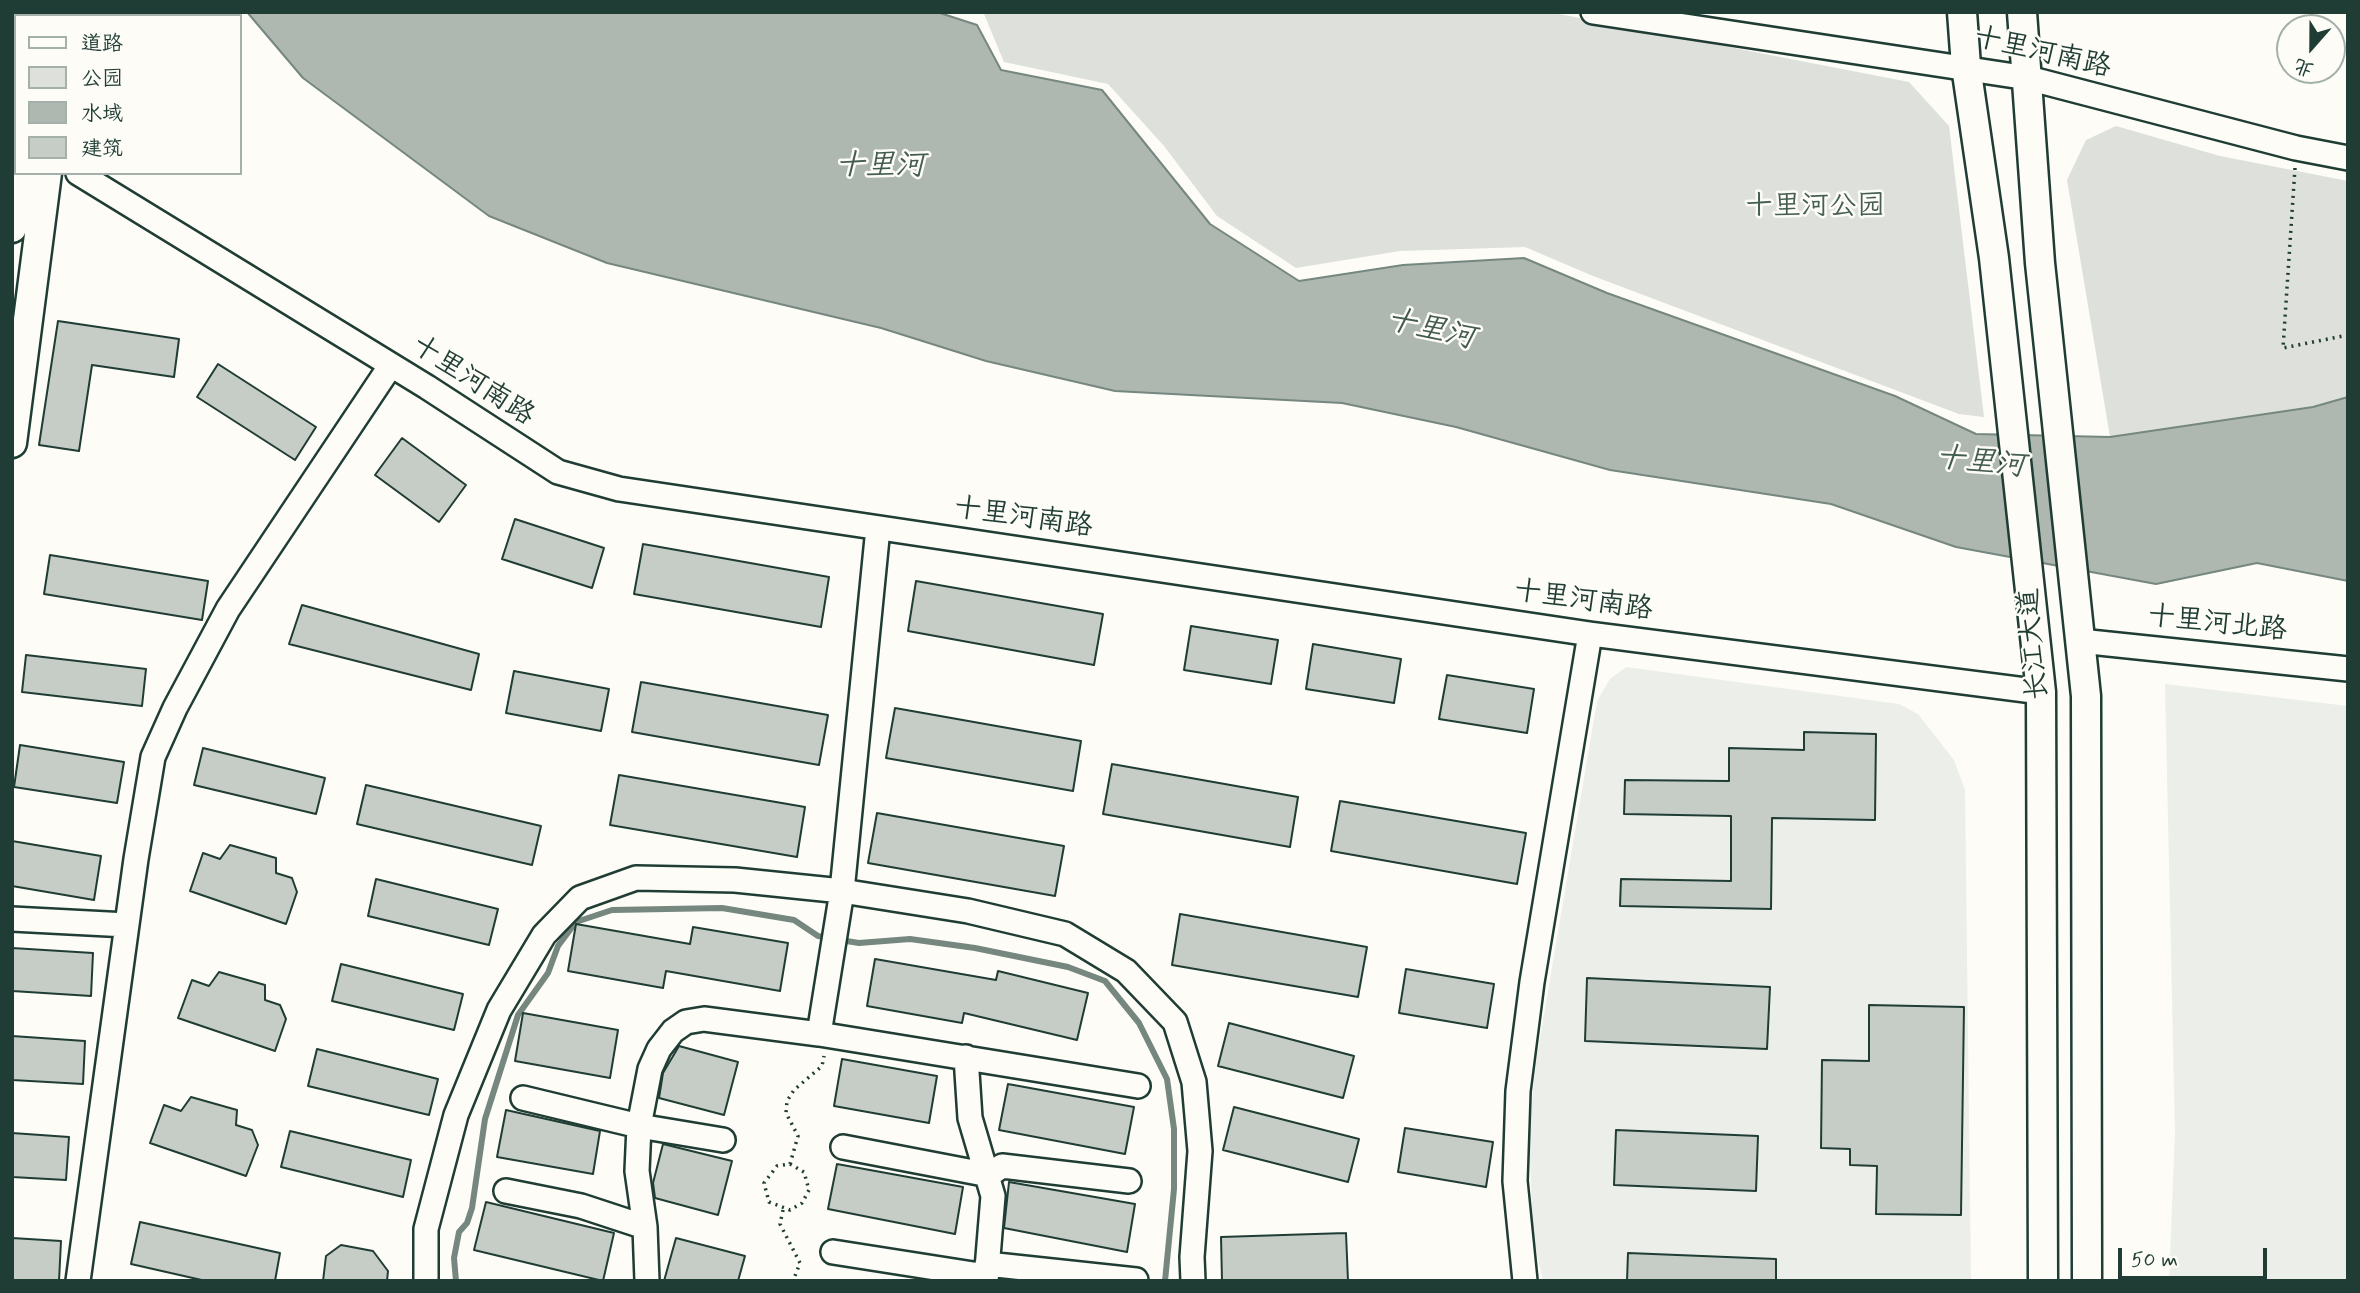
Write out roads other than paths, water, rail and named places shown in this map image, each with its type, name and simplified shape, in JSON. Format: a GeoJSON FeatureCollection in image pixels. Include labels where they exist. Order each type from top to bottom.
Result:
{"type":"FeatureCollection","features":[{"type":"Feature","properties":{"kind":"main road","name":"长江大道"},"geometry":{"type":"LineString","coordinates":[[1962,12],[1966,66],[1994,258],[2041,692],[2043,1281]]}},
{"type":"Feature","properties":{"kind":"main road","name":"长江大道"},"geometry":{"type":"LineString","coordinates":[[2022,12],[2040,263],[2085,696],[2087,1281]]}},
{"type":"Feature","properties":{"kind":"main road"},"geometry":{"type":"LineString","coordinates":[[12,228],[19,175]]}},
{"type":"Feature","properties":{"kind":"main road"},"geometry":{"type":"LineString","coordinates":[[12,443],[47,175]]}},
{"type":"Feature","properties":{"kind":"street","name":"十里河南路"},"geometry":{"type":"LineString","coordinates":[[1593,12],[1966,66],[2028,78],[2296,148],[2348,158]]}},
{"type":"Feature","properties":{"kind":"street","name":"十里河南路"},"geometry":{"type":"LineString","coordinates":[[81,175],[391,365],[558,472],[619,489],[1590,634],[2041,692]]}},
{"type":"Feature","properties":{"kind":"street"},"geometry":{"type":"LineString","coordinates":[[78,1281],[153,757],[175,708],[228,610],[391,365]]}},
{"type":"Feature","properties":{"kind":"street"},"geometry":{"type":"LineString","coordinates":[[820,1034],[842,891],[878,528]]}},
{"type":"Feature","properties":{"kind":"street"},"geometry":{"type":"LineString","coordinates":[[1525,1281],[1515,1181],[1518,1091],[1532,982],[1590,634]]}},
{"type":"Feature","properties":{"kind":"street","name":"十里河北路"},"geometry":{"type":"LineString","coordinates":[[2080,641],[2348,669]]}},
{"type":"Feature","properties":{"kind":"street"},"geometry":{"type":"LineString","coordinates":[[426,1281],[426,1229],[461,1104],[499,1010],[544,935],[580,898],[636,878],[735,880],[842,891],[968,911],[1065,934],[1126,971],[1175,1022],[1194,1082],[1200,1151],[1192,1257],[1193,1281]]}},
{"type":"Feature","properties":{"kind":"street"},"geometry":{"type":"LineString","coordinates":[[12,919],[127,925]]}},
{"type":"Feature","properties":{"kind":"street"},"geometry":{"type":"LineString","coordinates":[[647,1281],[646,1227],[641,1212],[637,1171],[639,1126],[650,1069],[659,1049],[673,1031],[686,1022],[704,1019],[820,1034],[1138,1086]]}},
{"type":"Feature","properties":{"kind":"street"},"geometry":{"type":"LineString","coordinates":[[966,1056],[970,1118],[981,1160],[989,1175],[993,1196],[986,1274]]}},
{"type":"Feature","properties":{"kind":"street"},"geometry":{"type":"LineString","coordinates":[[523,1098],[639,1126],[723,1140]]}},
{"type":"Feature","properties":{"kind":"street"},"geometry":{"type":"LineString","coordinates":[[843,1147],[989,1175],[1002,1166],[1129,1181]]}},
{"type":"Feature","properties":{"kind":"street"},"geometry":{"type":"LineString","coordinates":[[506,1191],[581,1206],[646,1227]]}},
{"type":"Feature","properties":{"kind":"street"},"geometry":{"type":"LineString","coordinates":[[834,1252],[986,1274],[1136,1280]]}},
{"type":"Feature","properties":{"kind":"water","name":"十里河"},"geometry":{"type":"Polygon","coordinates":[[[247,12],[937,12],[977,25],[1001,70],[1102,90],[1210,224],[1299,281],[1403,265],[1524,258],[1607,293],[1895,396],[1976,434],[2110,437],[2313,407],[2348,397],[2348,581],[2257,563],[2156,584],[1956,547],[1831,504],[1610,470],[1456,427],[1342,403],[1115,391],[986,361],[881,328],[607,263],[489,216],[303,78],[247,12]]]}},
{"type":"Feature","properties":{"kind":"waterway"},"geometry":{"type":"LineString","coordinates":[[456,1281],[454,1258],[459,1232],[467,1223],[472,1208],[485,1119],[518,1015],[548,973],[558,946],[576,922],[612,910],[722,908],[794,920],[818,936],[830,938]]}},
{"type":"Feature","properties":{"kind":"waterway"},"geometry":{"type":"LineString","coordinates":[[840,940],[859,943],[910,939],[975,948],[1068,967],[1105,981],[1139,1023],[1167,1079],[1174,1129],[1174,1189],[1165,1281]]}},
{"type":"Feature","properties":{"kind":"park label","name":"十里河公园"},"geometry":{"type":"Point","coordinates":[1815,208]}}]}
